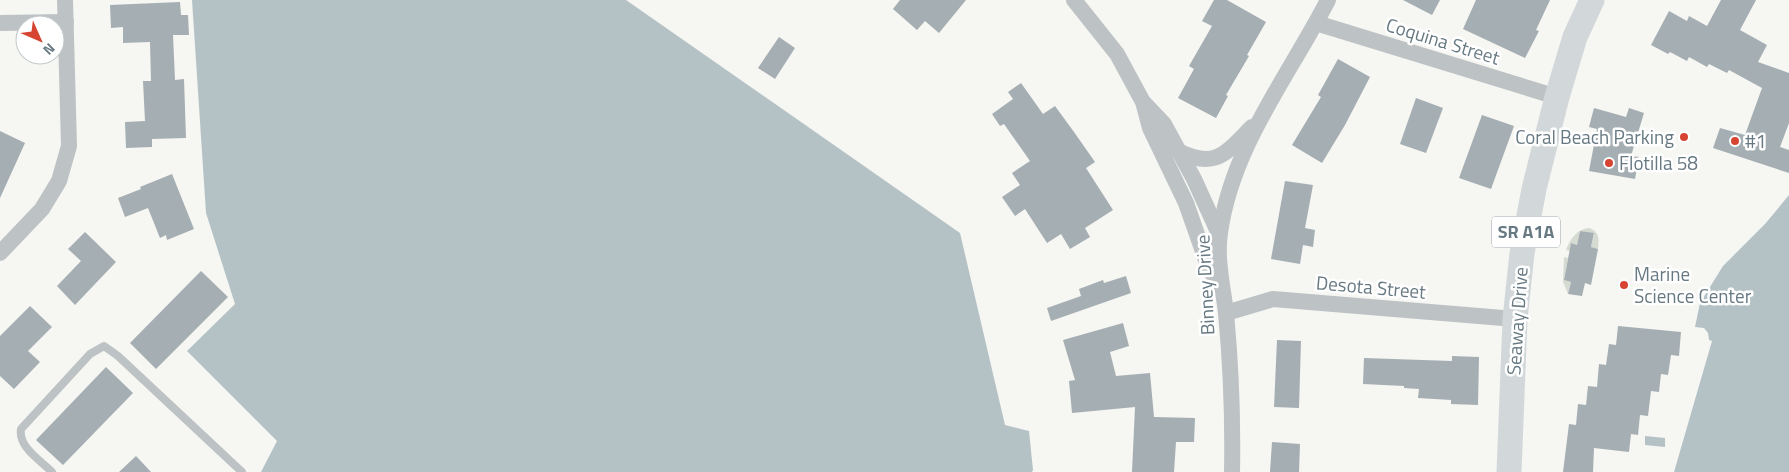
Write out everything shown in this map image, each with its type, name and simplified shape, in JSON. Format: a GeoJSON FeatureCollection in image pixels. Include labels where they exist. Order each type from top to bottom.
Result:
{"type":"FeatureCollection","features":[{"type":"Feature","properties":{"kind":"main road","name":"Seaway Drive"},"geometry":{"type":"LineString","coordinates":[[1509,472],[1515,320],[1522,253],[1534,189],[1557,96],[1575,37],[1592,0]]}},
{"type":"Feature","properties":{"kind":"street"},"geometry":{"type":"LineString","coordinates":[[0,253],[42,210],[59,180],[67,154],[69,146],[65,0]]}},
{"type":"Feature","properties":{"kind":"street"},"geometry":{"type":"LineString","coordinates":[[1074,0],[1117,54],[1143,102],[1150,128],[1186,203],[1206,260],[1223,296]]}},
{"type":"Feature","properties":{"kind":"street","name":"Binney Drive"},"geometry":{"type":"LineString","coordinates":[[1232,472],[1233,412],[1219,234],[1228,197],[1240,162],[1259,120],[1328,0]]}},
{"type":"Feature","properties":{"kind":"street"},"geometry":{"type":"LineString","coordinates":[[0,23],[66,22]]}},
{"type":"Feature","properties":{"kind":"street","name":"Coquina Street"},"geometry":{"type":"LineString","coordinates":[[1316,23],[1557,96]]}},
{"type":"Feature","properties":{"kind":"street"},"geometry":{"type":"LineString","coordinates":[[1143,102],[1164,124],[1194,179],[1219,234]]}},
{"type":"Feature","properties":{"kind":"street"},"geometry":{"type":"LineString","coordinates":[[1178,150],[1191,157],[1207,160],[1223,154],[1259,120]]}},
{"type":"Feature","properties":{"kind":"street","name":"Desota Street"},"geometry":{"type":"LineString","coordinates":[[1226,313],[1273,299],[1515,320]]}},
{"type":"Feature","properties":{"kind":"lane"},"geometry":{"type":"LineString","coordinates":[[52,472],[24,445],[20,437],[22,429],[90,354],[104,346],[118,356],[242,472]]}},
{"type":"Feature","properties":{"kind":"shaded area"},"geometry":{"type":"Polygon","coordinates":[[[192,0],[626,0],[960,233],[1005,425],[1029,431],[1032,472],[261,472],[277,441],[187,351],[235,304],[206,213],[192,0]]]}},
{"type":"Feature","properties":{"kind":"shaded area"},"geometry":{"type":"Polygon","coordinates":[[[1789,195],[1789,472],[1674,472],[1712,341],[1709,340],[1708,333],[1704,328],[1695,327],[1700,303],[1723,266],[1765,224],[1789,195]]]}},
{"type":"Feature","properties":{"kind":"shaded area"},"geometry":{"type":"Polygon","coordinates":[[[1589,228],[1597,234],[1598,249],[1591,247],[1594,234],[1580,231],[1577,245],[1571,243],[1570,251],[1566,250],[1578,232],[1581,230],[1589,228]]]}},
{"type":"Feature","properties":{"kind":"shaded area"},"geometry":{"type":"Polygon","coordinates":[[[1564,257],[1568,258],[1564,280],[1571,282],[1568,294],[1563,282],[1564,257]]]}},
{"type":"Feature","properties":{"kind":"shaded area"},"geometry":{"type":"Polygon","coordinates":[[[1645,436],[1665,438],[1665,447],[1645,445],[1645,436]]]}},
{"type":"Feature","properties":{"kind":"building"},"geometry":{"type":"Polygon","coordinates":[[[900,0],[966,0],[939,33],[925,21],[917,30],[893,9],[900,0]]]}},
{"type":"Feature","properties":{"kind":"building"},"geometry":{"type":"Polygon","coordinates":[[[1214,0],[1227,0],[1266,22],[1226,95],[1228,96],[1216,118],[1178,98],[1194,69],[1189,66],[1212,26],[1202,21],[1214,0]]]}},
{"type":"Feature","properties":{"kind":"building"},"geometry":{"type":"Polygon","coordinates":[[[1403,0],[1440,0],[1432,15],[1403,0]]]}},
{"type":"Feature","properties":{"kind":"building"},"geometry":{"type":"Polygon","coordinates":[[[1476,0],[1550,0],[1536,30],[1539,31],[1525,58],[1463,29],[1476,0]]]}},
{"type":"Feature","properties":{"kind":"building"},"geometry":{"type":"Polygon","coordinates":[[[1721,0],[1756,0],[1740,30],[1767,45],[1758,62],[1789,73],[1789,123],[1780,147],[1789,150],[1789,173],[1713,148],[1720,128],[1745,135],[1762,88],[1729,70],[1727,73],[1709,64],[1707,67],[1689,57],[1687,61],[1651,45],[1669,11],[1687,21],[1689,16],[1707,26],[1721,0]]]}},
{"type":"Feature","properties":{"kind":"building"},"geometry":{"type":"Polygon","coordinates":[[[180,2],[181,15],[188,15],[189,35],[173,35],[175,80],[184,79],[186,138],[152,139],[152,147],[126,148],[125,122],[145,121],[143,81],[151,81],[150,42],[123,43],[123,27],[111,28],[110,5],[180,2]]]}},
{"type":"Feature","properties":{"kind":"building"},"geometry":{"type":"Polygon","coordinates":[[[779,37],[795,48],[775,79],[758,68],[779,37]]]}},
{"type":"Feature","properties":{"kind":"building"},"geometry":{"type":"Polygon","coordinates":[[[1338,59],[1370,77],[1345,125],[1322,163],[1292,145],[1321,97],[1318,95],[1338,59]]]}},
{"type":"Feature","properties":{"kind":"building"},"geometry":{"type":"Polygon","coordinates":[[[1021,83],[1043,114],[1055,106],[1074,132],[1095,162],[1086,168],[1113,210],[1085,228],[1090,237],[1070,249],[1061,234],[1047,243],[1025,209],[1015,216],[1002,197],[1020,185],[1012,173],[1030,161],[1004,124],[1000,126],[992,114],[1013,99],[1008,92],[1021,83]]]}},
{"type":"Feature","properties":{"kind":"building"},"geometry":{"type":"Polygon","coordinates":[[[1416,98],[1443,108],[1426,153],[1400,144],[1416,98]]]}},
{"type":"Feature","properties":{"kind":"building"},"geometry":{"type":"Polygon","coordinates":[[[1594,108],[1626,117],[1629,108],[1644,113],[1631,156],[1639,157],[1635,179],[1589,171],[1597,129],[1589,127],[1594,108]]]}},
{"type":"Feature","properties":{"kind":"building"},"geometry":{"type":"Polygon","coordinates":[[[1482,115],[1514,126],[1491,189],[1459,178],[1482,115]]]}},
{"type":"Feature","properties":{"kind":"building"},"geometry":{"type":"Polygon","coordinates":[[[0,131],[25,143],[0,198],[0,131]]]}},
{"type":"Feature","properties":{"kind":"building"},"geometry":{"type":"Polygon","coordinates":[[[172,174],[194,229],[167,240],[166,235],[160,238],[148,208],[125,217],[118,198],[172,174]]]}},
{"type":"Feature","properties":{"kind":"building"},"geometry":{"type":"Polygon","coordinates":[[[1285,181],[1313,185],[1305,228],[1315,230],[1313,247],[1303,245],[1300,264],[1271,259],[1285,181]]]}},
{"type":"Feature","properties":{"kind":"building","name":"Marine Science Center"},"geometry":{"type":"Polygon","coordinates":[[[1580,231],[1594,233],[1591,247],[1598,249],[1591,285],[1585,283],[1582,296],[1568,294],[1571,282],[1564,280],[1571,243],[1577,245],[1580,231]]]}},
{"type":"Feature","properties":{"kind":"building"},"geometry":{"type":"Polygon","coordinates":[[[85,232],[116,262],[75,305],[57,286],[81,261],[68,249],[85,232]]]}},
{"type":"Feature","properties":{"kind":"building"},"geometry":{"type":"Polygon","coordinates":[[[201,271],[228,297],[156,369],[130,343],[201,271]]]}},
{"type":"Feature","properties":{"kind":"building"},"geometry":{"type":"Polygon","coordinates":[[[1126,276],[1131,293],[1051,321],[1047,308],[1081,296],[1079,289],[1103,280],[1104,283],[1126,276]]]}},
{"type":"Feature","properties":{"kind":"building"},"geometry":{"type":"Polygon","coordinates":[[[30,306],[52,327],[28,351],[40,362],[14,389],[0,376],[0,336],[30,306]]]}},
{"type":"Feature","properties":{"kind":"building"},"geometry":{"type":"Polygon","coordinates":[[[1123,323],[1129,346],[1110,352],[1116,376],[1150,373],[1154,417],[1195,418],[1194,442],[1176,442],[1174,472],[1132,472],[1135,407],[1072,413],[1069,381],[1075,380],[1063,340],[1123,323]]]}},
{"type":"Feature","properties":{"kind":"building"},"geometry":{"type":"Polygon","coordinates":[[[1618,326],[1681,332],[1679,356],[1671,355],[1668,375],[1661,374],[1659,392],[1651,391],[1648,416],[1640,415],[1638,435],[1631,434],[1629,452],[1594,448],[1593,472],[1563,472],[1569,424],[1576,425],[1578,404],[1586,405],[1588,386],[1597,387],[1599,364],[1606,365],[1609,344],[1616,345],[1618,326]]]}},
{"type":"Feature","properties":{"kind":"building"},"geometry":{"type":"Polygon","coordinates":[[[1277,340],[1301,341],[1299,408],[1274,407],[1277,340]]]}},
{"type":"Feature","properties":{"kind":"building"},"geometry":{"type":"Polygon","coordinates":[[[1452,356],[1479,357],[1478,405],[1451,404],[1451,400],[1418,398],[1419,389],[1404,388],[1404,386],[1363,384],[1364,358],[1452,361],[1452,356]]]}},
{"type":"Feature","properties":{"kind":"building"},"geometry":{"type":"Polygon","coordinates":[[[106,367],[133,393],[63,465],[36,440],[106,367]]]}},
{"type":"Feature","properties":{"kind":"building"},"geometry":{"type":"Polygon","coordinates":[[[1272,442],[1300,444],[1299,472],[1270,472],[1272,442]]]}},
{"type":"Feature","properties":{"kind":"building"},"geometry":{"type":"Polygon","coordinates":[[[136,456],[151,472],[119,472],[136,456]]]}},
{"type":"Feature","properties":{"kind":"place","name":"Coral Beach Parking"},"geometry":{"type":"Point","coordinates":[1684,137]}},
{"type":"Feature","properties":{"kind":"place","name":"#1"},"geometry":{"type":"Point","coordinates":[1735,141]}},
{"type":"Feature","properties":{"kind":"place","name":"Flotilla 58"},"geometry":{"type":"Point","coordinates":[1609,163]}},
{"type":"Feature","properties":{"kind":"place","name":"Marine Science Center"},"geometry":{"type":"Point","coordinates":[1624,285]}}]}
